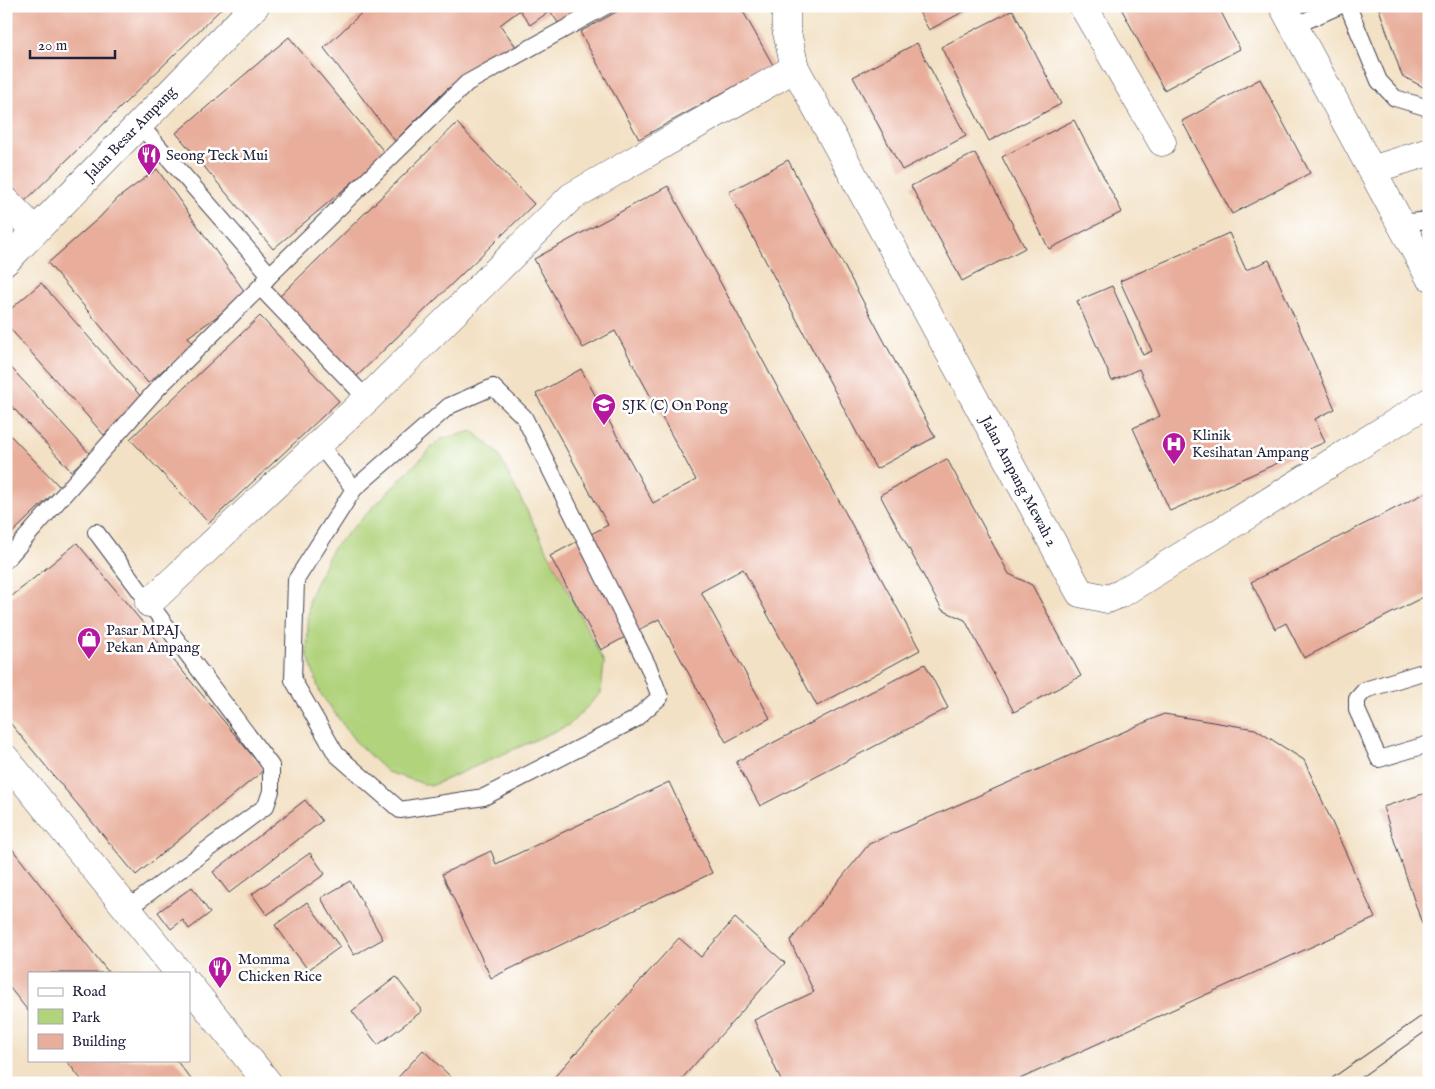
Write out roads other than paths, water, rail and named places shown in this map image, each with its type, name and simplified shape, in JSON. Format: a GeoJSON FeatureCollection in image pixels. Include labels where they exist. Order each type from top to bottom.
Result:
{"type":"FeatureCollection","features":[{"type":"Feature","properties":{"kind":"street","name":"Jalan Besar Ampang"},"geometry":{"type":"LineString","coordinates":[[6,261],[255,6]]}},
{"type":"Feature","properties":{"kind":"street","name":"Jalan Ampang Mewah 2"},"geometry":{"type":"LineString","coordinates":[[786,6],[786,28],[795,68],[1080,593],[1108,598],[1122,593],[1429,402]]}},
{"type":"Feature","properties":{"kind":"street"},"geometry":{"type":"LineString","coordinates":[[1083,6],[1162,142]]}},
{"type":"Feature","properties":{"kind":"street"},"geometry":{"type":"LineString","coordinates":[[1288,16],[1429,276]]}},
{"type":"Feature","properties":{"kind":"street"},"geometry":{"type":"LineString","coordinates":[[150,603],[367,399],[571,197],[795,68]]}},
{"type":"Feature","properties":{"kind":"street"},"geometry":{"type":"LineString","coordinates":[[1371,170],[1429,152]]}},
{"type":"Feature","properties":{"kind":"street"},"geometry":{"type":"LineString","coordinates":[[6,201],[35,231]]}},
{"type":"Feature","properties":{"kind":"street"},"geometry":{"type":"LineString","coordinates":[[6,759],[178,972]]}},
{"type":"Feature","properties":{"kind":"street"},"geometry":{"type":"LineString","coordinates":[[190,986],[268,1083]]}},
{"type":"Feature","properties":{"kind":"lane"},"geometry":{"type":"LineString","coordinates":[[6,560],[158,388],[467,83],[606,6]]}},
{"type":"Feature","properties":{"kind":"lane"},"geometry":{"type":"LineString","coordinates":[[1288,16],[1339,6]]}},
{"type":"Feature","properties":{"kind":"lane"},"geometry":{"type":"LineString","coordinates":[[1348,6],[1379,81],[1395,98],[1425,107],[1429,106]]}},
{"type":"Feature","properties":{"kind":"lane"},"geometry":{"type":"LineString","coordinates":[[139,124],[265,281],[367,399]]}},
{"type":"Feature","properties":{"kind":"lane"},"geometry":{"type":"LineString","coordinates":[[1400,224],[1429,220]]}},
{"type":"Feature","properties":{"kind":"lane"},"geometry":{"type":"LineString","coordinates":[[493,387],[524,417],[649,668],[660,697],[634,720],[484,797],[400,810],[336,754],[293,680],[296,580],[354,489],[449,406],[493,387]]}},
{"type":"Feature","properties":{"kind":"lane"},"geometry":{"type":"LineString","coordinates":[[319,444],[354,489]]}},
{"type":"Feature","properties":{"kind":"lane"},"geometry":{"type":"LineString","coordinates":[[96,532],[271,766],[271,790],[266,806],[127,909]]}},
{"type":"Feature","properties":{"kind":"lane"},"geometry":{"type":"LineString","coordinates":[[1429,670],[1365,690],[1356,699],[1358,710],[1378,758],[1429,744]]}},
{"type":"Feature","properties":{"kind":"tram line"},"geometry":{"type":"LineString","coordinates":[[1325,1083],[1429,1011]]}},
{"type":"Feature","properties":{"kind":"tram line"},"geometry":{"type":"LineString","coordinates":[[1353,1083],[1429,1029]]}},
{"type":"Feature","properties":{"kind":"place","name":"Seong Teck Mui"},"geometry":{"type":"Point","coordinates":[149,176]}},
{"type":"Feature","properties":{"kind":"place","name":"SJK (C) On Pong"},"geometry":{"type":"Point","coordinates":[604,426]}},
{"type":"Feature","properties":{"kind":"place","name":"Klinik Kesihatan Ampang"},"geometry":{"type":"Point","coordinates":[1174,465]}},
{"type":"Feature","properties":{"kind":"place","name":"Pasar MPAJ Pekan Ampang"},"geometry":{"type":"Point","coordinates":[89,660]}},
{"type":"Feature","properties":{"kind":"place","name":"Momma Chicken Rice"},"geometry":{"type":"Point","coordinates":[220,989]}}]}
